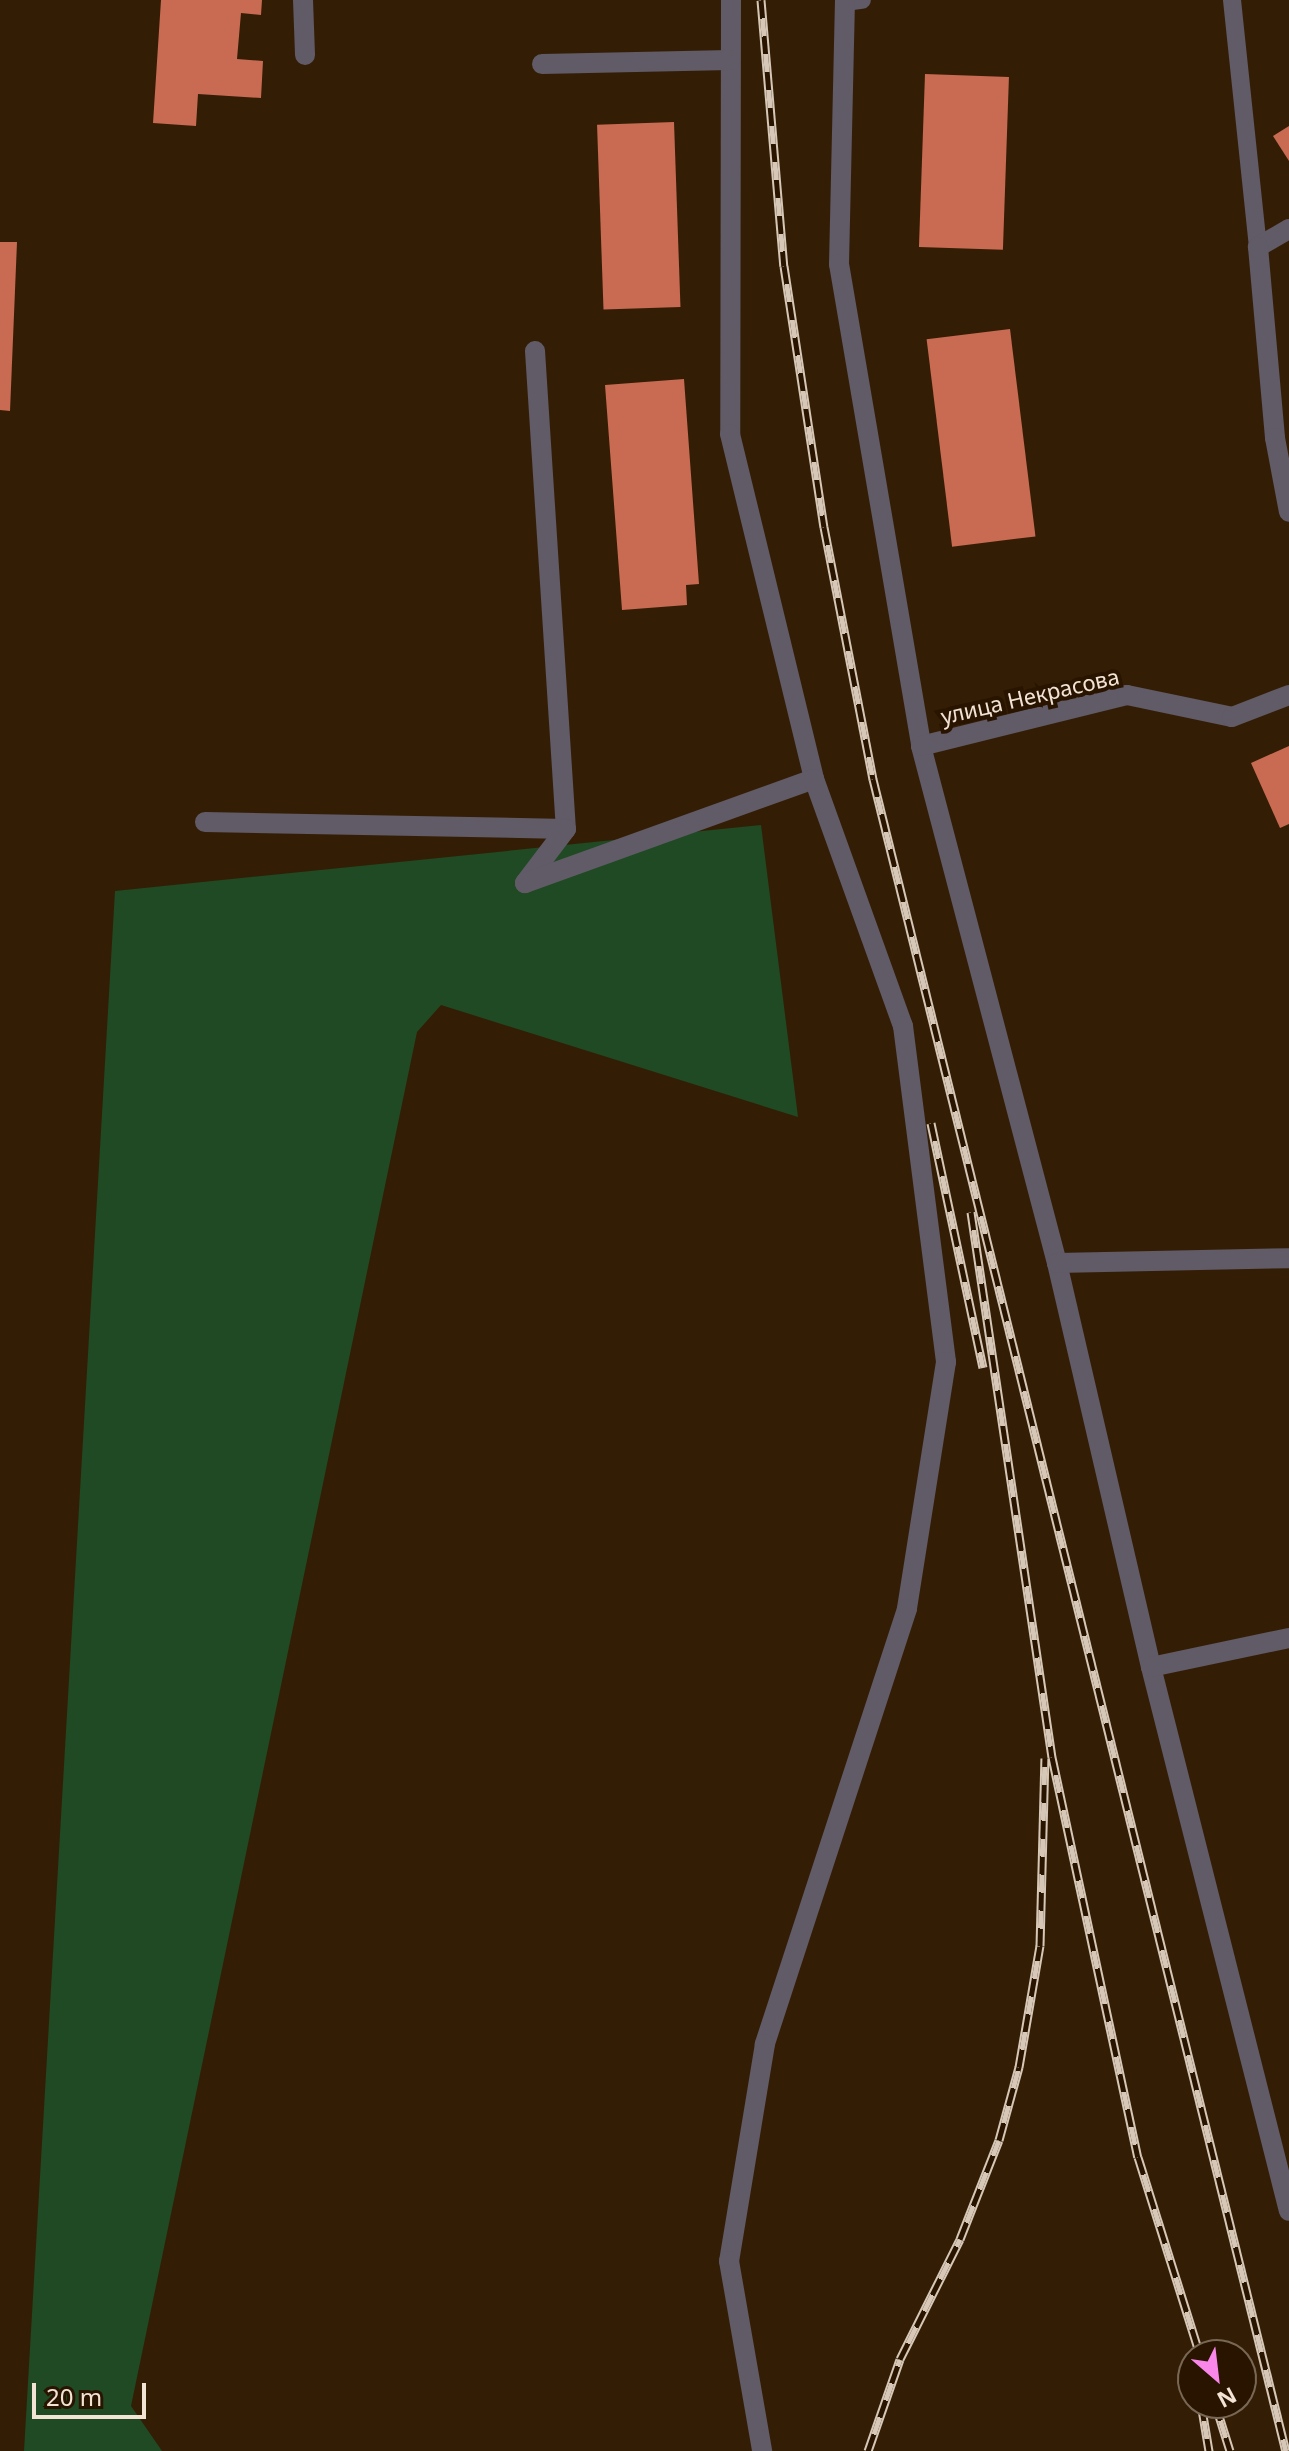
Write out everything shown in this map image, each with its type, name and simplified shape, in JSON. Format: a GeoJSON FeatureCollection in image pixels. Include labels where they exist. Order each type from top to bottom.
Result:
{"type":"FeatureCollection","features":[{"type":"Feature","properties":{"kind":"street"},"geometry":{"type":"LineString","coordinates":[[303,0],[305,55]]}},
{"type":"Feature","properties":{"kind":"street"},"geometry":{"type":"LineString","coordinates":[[731,0],[730,434],[814,779],[903,1026],[946,1362],[907,1609],[765,2044],[729,2261],[762,2451]]}},
{"type":"Feature","properties":{"kind":"street"},"geometry":{"type":"LineString","coordinates":[[851,1],[839,264],[921,746],[1057,1263],[1151,1667],[1289,2211]]}},
{"type":"Feature","properties":{"kind":"street"},"geometry":{"type":"LineString","coordinates":[[542,64],[730,60]]}},
{"type":"Feature","properties":{"kind":"street"},"geometry":{"type":"LineString","coordinates":[[1289,229],[1258,247],[1275,438],[1289,512]]}},
{"type":"Feature","properties":{"kind":"street"},"geometry":{"type":"LineString","coordinates":[[535,351],[566,829],[525,883],[814,779]]}},
{"type":"Feature","properties":{"kind":"street","name":"улица Некрасова"},"geometry":{"type":"LineString","coordinates":[[921,746],[1127,695],[1232,717],[1289,695]]}},
{"type":"Feature","properties":{"kind":"street"},"geometry":{"type":"LineString","coordinates":[[205,822],[566,829]]}},
{"type":"Feature","properties":{"kind":"street"},"geometry":{"type":"LineString","coordinates":[[1057,1263],[1289,1258]]}},
{"type":"Feature","properties":{"kind":"street"},"geometry":{"type":"LineString","coordinates":[[1151,1667],[1289,1638]]}},
{"type":"Feature","properties":{"kind":"lane"},"geometry":{"type":"LineString","coordinates":[[1232,0],[1258,247]]}},
{"type":"Feature","properties":{"kind":"green space"},"geometry":{"type":"Polygon","coordinates":[[[761,825],[798,1117],[441,1005],[417,1032],[131,2406],[162,2451],[24,2451],[115,891],[761,825]]]}},
{"type":"Feature","properties":{"kind":"building"},"geometry":{"type":"Polygon","coordinates":[[[161,0],[262,0],[261,15],[241,13],[237,59],[263,61],[261,98],[198,94],[196,126],[153,123],[161,0]]]}},
{"type":"Feature","properties":{"kind":"building"},"geometry":{"type":"Polygon","coordinates":[[[925,74],[1009,77],[1003,250],[919,247],[925,74]]]}},
{"type":"Feature","properties":{"kind":"building"},"geometry":{"type":"Polygon","coordinates":[[[674,122],[680,307],[604,310],[597,125],[674,122]]]}},
{"type":"Feature","properties":{"kind":"building"},"geometry":{"type":"Polygon","coordinates":[[[1289,126],[1289,161],[1273,136],[1289,126]]]}},
{"type":"Feature","properties":{"kind":"building"},"geometry":{"type":"Polygon","coordinates":[[[0,242],[17,242],[10,411],[0,410],[0,242]]]}},
{"type":"Feature","properties":{"kind":"building"},"geometry":{"type":"Polygon","coordinates":[[[1010,329],[1035,536],[952,547],[927,339],[1010,329]]]}},
{"type":"Feature","properties":{"kind":"building"},"geometry":{"type":"Polygon","coordinates":[[[684,379],[699,584],[686,585],[687,605],[622,610],[605,385],[684,379]]]}},
{"type":"Feature","properties":{"kind":"building"},"geometry":{"type":"Polygon","coordinates":[[[1289,746],[1289,824],[1280,828],[1251,763],[1289,746]]]}},
{"type":"Feature","properties":{"kind":"railway"},"geometry":{"type":"LineString","coordinates":[[761,0],[784,266],[824,527],[873,779],[1286,2451]]}},
{"type":"Feature","properties":{"kind":"railway"},"geometry":{"type":"LineString","coordinates":[[931,1123],[983,1368]]}},
{"type":"Feature","properties":{"kind":"railway"},"geometry":{"type":"LineString","coordinates":[[971,1212],[1052,1757],[1138,2157],[1195,2339]]}},
{"type":"Feature","properties":{"kind":"railway"},"geometry":{"type":"LineString","coordinates":[[868,2451],[900,2359],[960,2239],[999,2140],[1019,2067],[1040,1946],[1045,1758]]}},
{"type":"Feature","properties":{"kind":"railway"},"geometry":{"type":"LineString","coordinates":[[1204,2419],[1209,2451]]}},
{"type":"Feature","properties":{"kind":"railway"},"geometry":{"type":"LineString","coordinates":[[1220,2419],[1230,2451]]}}]}
